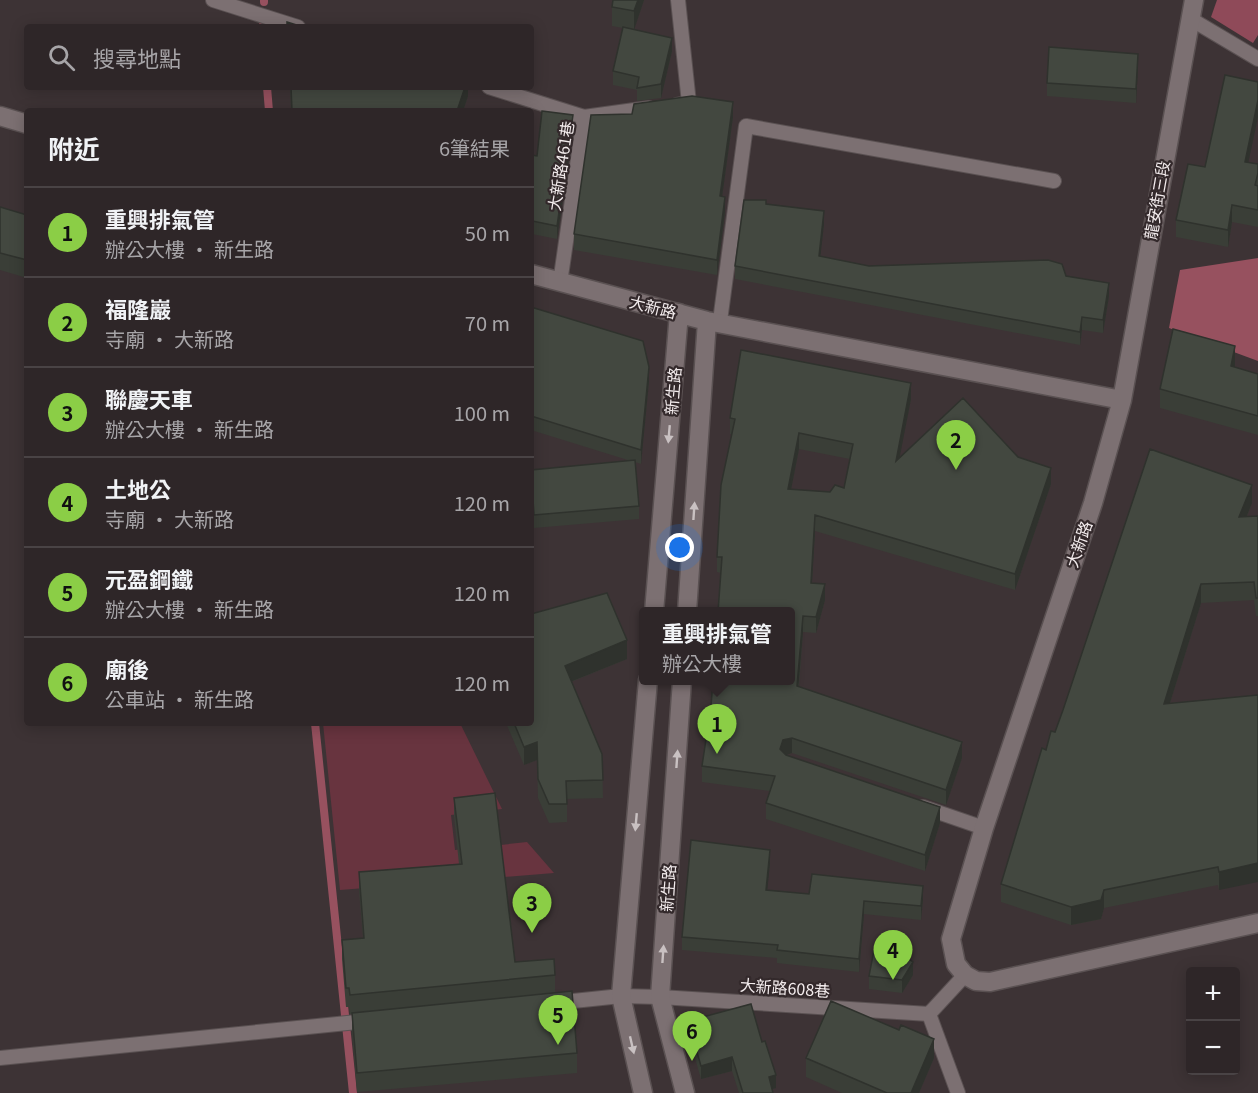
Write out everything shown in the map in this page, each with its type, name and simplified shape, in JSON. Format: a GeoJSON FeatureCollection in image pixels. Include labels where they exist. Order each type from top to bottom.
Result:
{"type":"FeatureCollection","features":[{"type":"Feature","properties":{"kind":"street","name":"龍安街三段"},"geometry":{"type":"LineString","coordinates":[[1122,400],[1194,0]]}},
{"type":"Feature","properties":{"kind":"street"},"geometry":{"type":"LineString","coordinates":[[0,116],[24,123]]}},
{"type":"Feature","properties":{"kind":"street","name":"大新路"},"geometry":{"type":"LineString","coordinates":[[534,275],[714,321],[1122,400],[1093,503],[984,828],[951,939],[956,964],[965,975]]}},
{"type":"Feature","properties":{"kind":"street","name":"新生路"},"geometry":{"type":"LineString","coordinates":[[654,607],[679,313]]}},
{"type":"Feature","properties":{"kind":"street","name":"新生路"},"geometry":{"type":"LineString","coordinates":[[687,607],[714,321]]}},
{"type":"Feature","properties":{"kind":"street"},"geometry":{"type":"LineString","coordinates":[[643,1093],[621,996],[648,685]]}},
{"type":"Feature","properties":{"kind":"street","name":"新生路"},"geometry":{"type":"LineString","coordinates":[[682,685],[660,997],[684,1093]]}},
{"type":"Feature","properties":{"kind":"street"},"geometry":{"type":"LineString","coordinates":[[965,975],[976,981],[990,982],[1258,922]]}},
{"type":"Feature","properties":{"kind":"lane"},"geometry":{"type":"LineString","coordinates":[[213,0],[289,24]]}},
{"type":"Feature","properties":{"kind":"lane","name":"大新路461巷"},"geometry":{"type":"LineString","coordinates":[[560,283],[584,117],[688,103],[678,0]]}},
{"type":"Feature","properties":{"kind":"lane"},"geometry":{"type":"LineString","coordinates":[[1189,18],[1258,59]]}},
{"type":"Feature","properties":{"kind":"lane"},"geometry":{"type":"LineString","coordinates":[[498,90],[584,117]]}},
{"type":"Feature","properties":{"kind":"lane"},"geometry":{"type":"LineString","coordinates":[[714,321],[746,126],[1054,181]]}},
{"type":"Feature","properties":{"kind":"lane"},"geometry":{"type":"LineString","coordinates":[[908,802],[984,828]]}},
{"type":"Feature","properties":{"kind":"lane"},"geometry":{"type":"LineString","coordinates":[[957,1093],[929,1014],[965,975]]}},
{"type":"Feature","properties":{"kind":"lane","name":"大新路608巷"},"geometry":{"type":"LineString","coordinates":[[539,1004],[621,996],[929,1014]]}},
{"type":"Feature","properties":{"kind":"lane"},"geometry":{"type":"LineString","coordinates":[[0,1058],[387,1020]]}},
{"type":"Feature","properties":{"kind":"shaded area"},"geometry":{"type":"Polygon","coordinates":[[[1217,0],[1258,0],[1258,35],[1253,43],[1211,17],[1217,0]]]}},
{"type":"Feature","properties":{"kind":"shaded area"},"geometry":{"type":"Polygon","coordinates":[[[1258,258],[1258,361],[1169,328],[1180,270],[1258,258]]]}},
{"type":"Feature","properties":{"kind":"shaded area"},"geometry":{"type":"Polygon","coordinates":[[[323,726],[461,726],[502,809],[451,815],[455,850],[527,842],[554,873],[340,890],[323,726]]]}},
{"type":"Feature","properties":{"kind":"building"},"geometry":{"type":"Polygon","coordinates":[[[613,0],[638,0],[634,11],[612,7],[613,0]]]}},
{"type":"Feature","properties":{"kind":"building"},"geometry":{"type":"Polygon","coordinates":[[[623,27],[672,38],[661,84],[637,88],[639,77],[613,71],[623,27]]]}},
{"type":"Feature","properties":{"kind":"building"},"geometry":{"type":"Polygon","coordinates":[[[1049,47],[1138,54],[1136,89],[1047,83],[1049,47]]]}},
{"type":"Feature","properties":{"kind":"building"},"geometry":{"type":"Polygon","coordinates":[[[1225,75],[1258,82],[1258,100],[1245,162],[1258,164],[1255,185],[1258,186],[1258,210],[1232,205],[1228,230],[1176,220],[1188,164],[1205,167],[1225,75]]]}},
{"type":"Feature","properties":{"kind":"building"},"geometry":{"type":"Polygon","coordinates":[[[291,90],[464,90],[458,108],[292,108],[291,90]]]}},
{"type":"Feature","properties":{"kind":"building"},"geometry":{"type":"Polygon","coordinates":[[[692,96],[733,102],[720,196],[725,197],[717,260],[574,234],[591,115],[632,114],[634,104],[692,96]]]}},
{"type":"Feature","properties":{"kind":"building"},"geometry":{"type":"Polygon","coordinates":[[[542,111],[573,115],[557,226],[534,221],[534,156],[537,156],[542,111]]]}},
{"type":"Feature","properties":{"kind":"building"},"geometry":{"type":"Polygon","coordinates":[[[744,200],[766,200],[766,204],[824,211],[819,256],[869,266],[1048,260],[1062,264],[1066,276],[1109,283],[1103,320],[1082,317],[1080,332],[735,266],[744,200]]]}},
{"type":"Feature","properties":{"kind":"building"},"geometry":{"type":"Polygon","coordinates":[[[0,207],[24,214],[24,259],[0,253],[0,207]]]}},
{"type":"Feature","properties":{"kind":"building"},"geometry":{"type":"Polygon","coordinates":[[[534,308],[643,341],[649,367],[641,450],[534,417],[534,308]]]}},
{"type":"Feature","properties":{"kind":"building"},"geometry":{"type":"Polygon","coordinates":[[[1173,329],[1235,346],[1231,366],[1258,374],[1258,416],[1160,389],[1173,329]]]}},
{"type":"Feature","properties":{"kind":"building"},"geometry":{"type":"Polygon","coordinates":[[[741,350],[911,383],[896,461],[963,398],[1018,457],[1051,468],[1015,574],[815,515],[811,583],[825,584],[816,617],[803,616],[797,686],[962,742],[946,790],[792,738],[783,740],[780,749],[786,755],[940,807],[925,855],[766,803],[775,776],[702,766],[713,685],[795,685],[795,607],[718,607],[722,557],[717,557],[721,485],[735,419],[730,418],[741,350]],[[799,433],[788,489],[830,492],[835,485],[844,488],[853,444],[799,433]]]}},
{"type":"Feature","properties":{"kind":"building"},"geometry":{"type":"Polygon","coordinates":[[[1150,449],[1252,485],[1239,517],[1258,516],[1258,598],[1256,598],[1254,582],[1201,584],[1164,704],[1258,695],[1258,863],[1219,872],[1218,867],[1104,890],[1101,900],[1071,907],[1001,884],[1042,748],[1046,750],[1051,731],[1055,732],[1063,710],[1150,449]]]}},
{"type":"Feature","properties":{"kind":"building"},"geometry":{"type":"Polygon","coordinates":[[[635,460],[639,506],[534,515],[534,470],[635,460]]]}},
{"type":"Feature","properties":{"kind":"building"},"geometry":{"type":"Polygon","coordinates":[[[607,593],[627,640],[565,666],[602,754],[603,780],[566,781],[567,804],[549,804],[538,779],[537,742],[524,747],[515,726],[534,726],[534,613],[607,593]]]}},
{"type":"Feature","properties":{"kind":"building"},"geometry":{"type":"Polygon","coordinates":[[[495,793],[515,962],[554,959],[555,975],[350,995],[349,988],[346,988],[342,940],[364,938],[359,872],[462,864],[454,798],[495,793]]]}},
{"type":"Feature","properties":{"kind":"building"},"geometry":{"type":"Polygon","coordinates":[[[691,840],[770,850],[766,890],[809,894],[812,874],[923,886],[921,906],[864,901],[859,959],[777,950],[778,945],[682,937],[691,840]]]}},
{"type":"Feature","properties":{"kind":"building"},"geometry":{"type":"Polygon","coordinates":[[[874,950],[901,954],[913,962],[902,980],[869,976],[874,950]]]}},
{"type":"Feature","properties":{"kind":"building"},"geometry":{"type":"Polygon","coordinates":[[[572,991],[577,1053],[357,1073],[352,1013],[572,991]]]}},
{"type":"Feature","properties":{"kind":"building"},"geometry":{"type":"Polygon","coordinates":[[[831,1001],[899,1030],[901,1025],[934,1039],[911,1093],[887,1093],[806,1058],[831,1001]]]}},
{"type":"Feature","properties":{"kind":"building"},"geometry":{"type":"Polygon","coordinates":[[[751,1004],[762,1042],[765,1041],[776,1075],[769,1077],[773,1093],[743,1093],[732,1057],[701,1066],[688,1021],[751,1004]]]}},
{"type":"Feature","properties":{"kind":"waterway"},"geometry":{"type":"LineString","coordinates":[[267,90],[269,108]]}},
{"type":"Feature","properties":{"kind":"waterway"},"geometry":{"type":"LineString","coordinates":[[315,726],[353,1093]]}},
{"type":"Feature","properties":{"kind":"place","name":"福隆巖"},"geometry":{"type":"Point","coordinates":[956,470]}},
{"type":"Feature","properties":{"kind":"place","name":"重興排氣管"},"geometry":{"type":"Point","coordinates":[717,754]}},
{"type":"Feature","properties":{"kind":"place","name":"聯慶天車"},"geometry":{"type":"Point","coordinates":[532,933]}},
{"type":"Feature","properties":{"kind":"place","name":"土地公"},"geometry":{"type":"Point","coordinates":[893,980]}},
{"type":"Feature","properties":{"kind":"place","name":"元盈鋼鐵"},"geometry":{"type":"Point","coordinates":[558,1045]}},
{"type":"Feature","properties":{"kind":"place","name":"廟後"},"geometry":{"type":"Point","coordinates":[692,1061]}}]}
